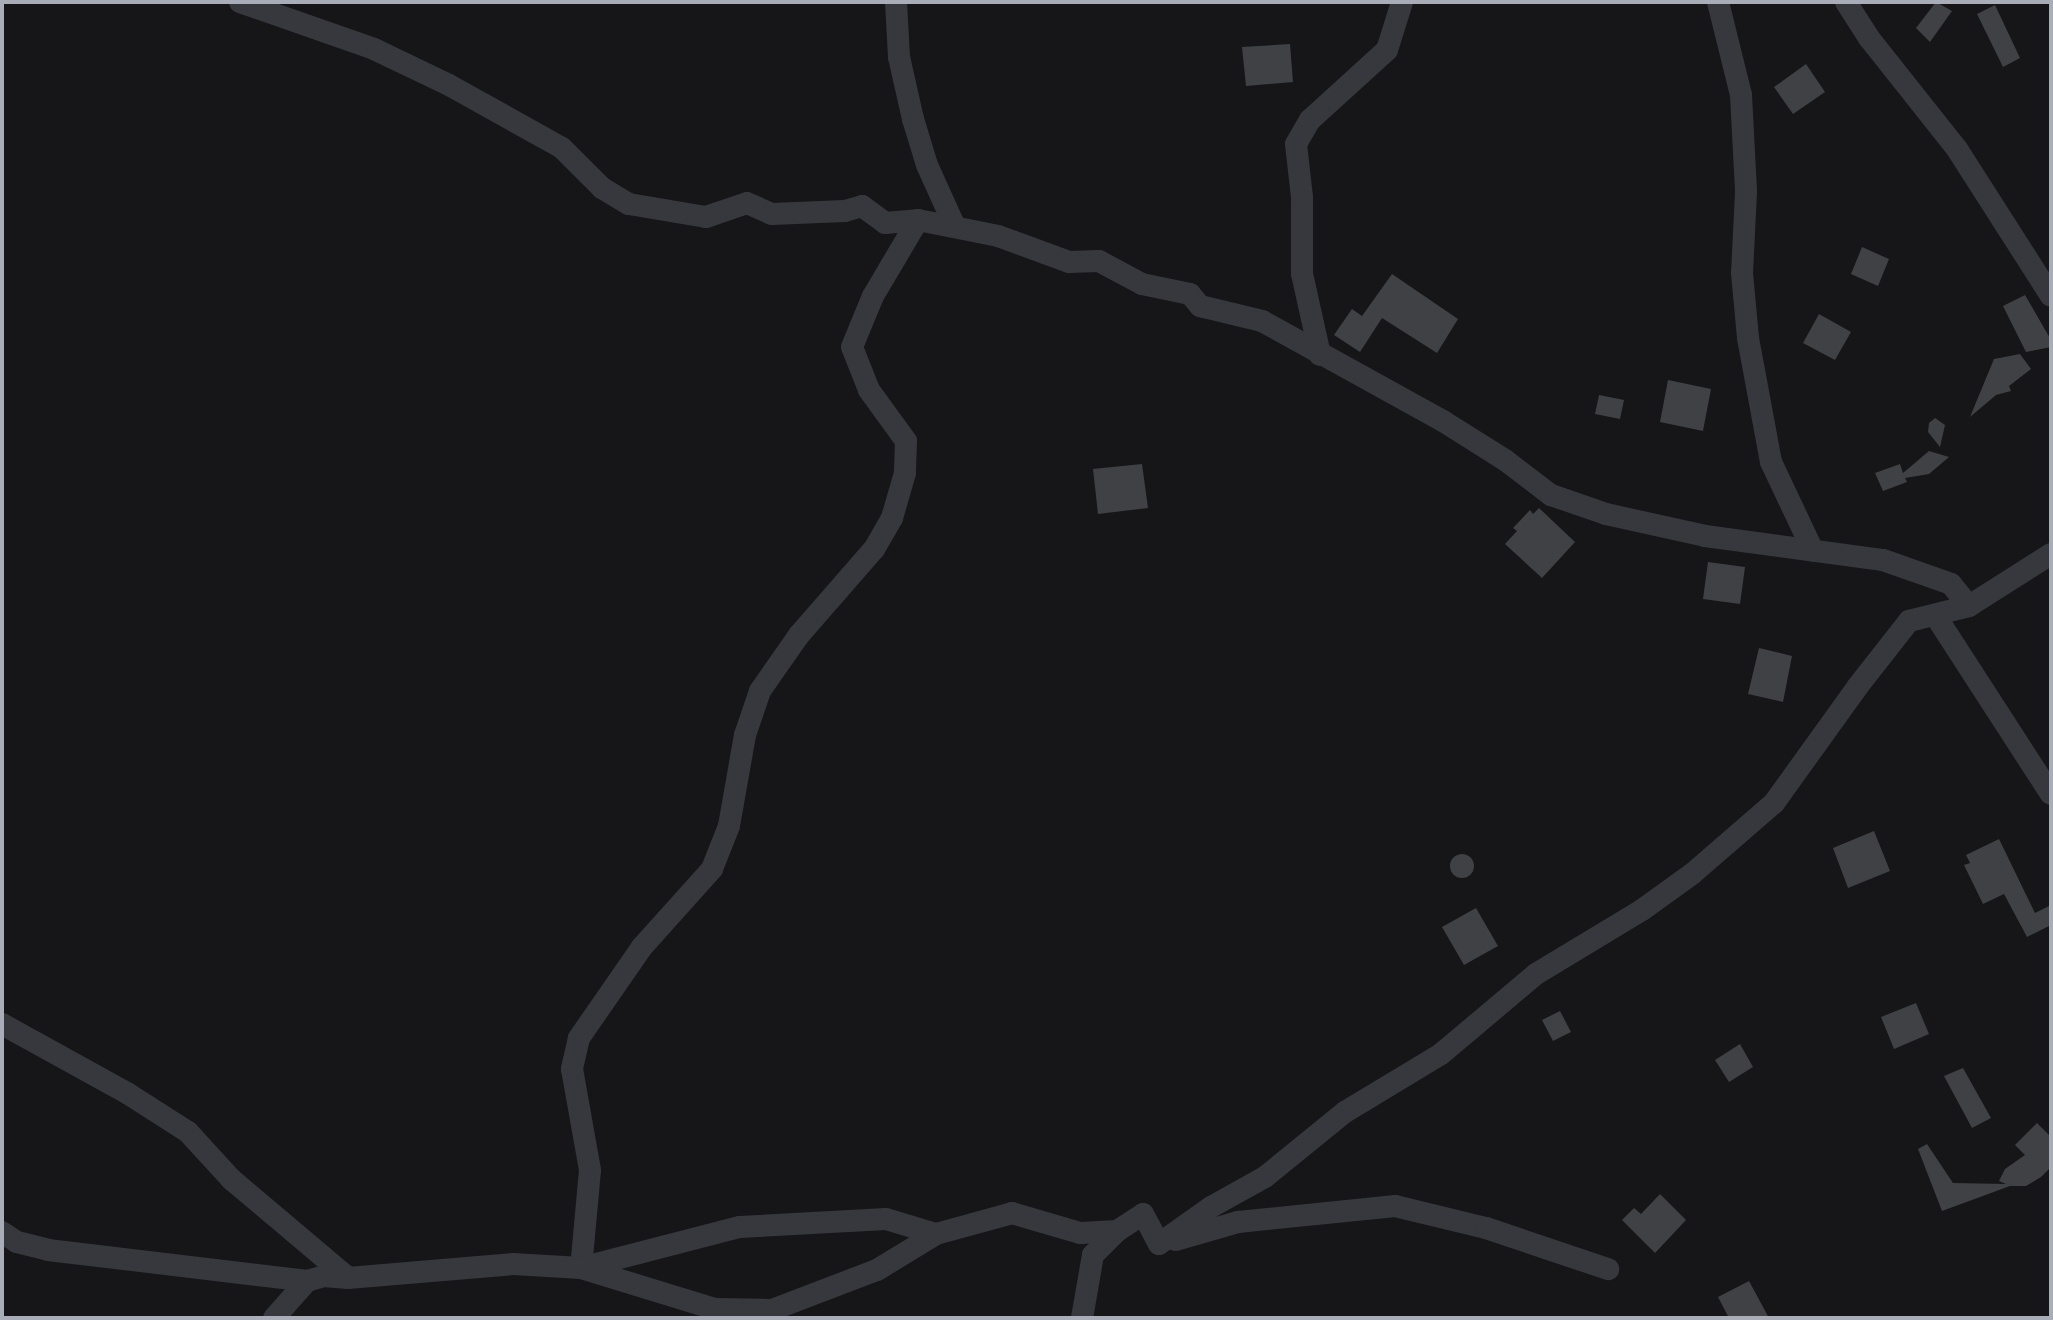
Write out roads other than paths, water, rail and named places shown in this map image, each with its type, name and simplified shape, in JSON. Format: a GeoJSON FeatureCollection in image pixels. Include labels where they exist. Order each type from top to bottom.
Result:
{"type":"FeatureCollection","features":[{"type":"Feature","properties":{"kind":"street"},"geometry":{"type":"LineString","coordinates":[[240,2],[374,49],[449,85],[562,148],[602,188],[629,204],[706,217],[747,203],[772,214],[845,211],[862,206],[885,223],[918,220],[998,236],[1069,262],[1099,261],[1142,284],[1190,294],[1200,306],[1262,321],[1443,421],[1505,460],[1551,495],[1606,514],[1705,536],[1883,560],[1951,584],[1969,606]]}},
{"type":"Feature","properties":{"kind":"street"},"geometry":{"type":"LineString","coordinates":[[896,2],[899,57],[913,119],[927,165],[955,227]]}},
{"type":"Feature","properties":{"kind":"street"},"geometry":{"type":"LineString","coordinates":[[1320,355],[1302,274],[1302,197],[1296,144],[1310,120],[1387,50],[1402,2]]}},
{"type":"Feature","properties":{"kind":"street"},"geometry":{"type":"LineString","coordinates":[[1718,2],[1741,95],[1746,192],[1742,273],[1748,338],[1771,462],[1813,551]]}},
{"type":"Feature","properties":{"kind":"street"},"geometry":{"type":"LineString","coordinates":[[1846,2],[1869,38],[1957,149],[2051,296]]}},
{"type":"Feature","properties":{"kind":"street"},"geometry":{"type":"LineString","coordinates":[[581,1268],[590,1170],[572,1069],[579,1038],[642,947],[712,869],[729,826],[745,735],[760,691],[799,635],[874,549],[892,518],[905,473],[906,441],[869,390],[852,347],[873,296],[918,220]]}},
{"type":"Feature","properties":{"kind":"street"},"geometry":{"type":"LineString","coordinates":[[1159,1244],[1211,1207],[1265,1177],[1345,1112],[1441,1054],[1536,974],[1631,917],[1692,874],[1774,803],[1909,621],[1969,606],[2051,554]]}},
{"type":"Feature","properties":{"kind":"street"},"geometry":{"type":"LineString","coordinates":[[1935,615],[2051,794]]}},
{"type":"Feature","properties":{"kind":"street"},"geometry":{"type":"LineString","coordinates":[[2,1024],[127,1093],[188,1132],[231,1179],[348,1278]]}},
{"type":"Feature","properties":{"kind":"street"},"geometry":{"type":"LineString","coordinates":[[1159,1244],[1238,1222],[1395,1206],[1486,1228],[1608,1269]]}},
{"type":"Feature","properties":{"kind":"street"},"geometry":{"type":"LineString","coordinates":[[2,1232],[17,1242],[48,1250],[307,1281],[324,1276],[348,1278],[513,1264],[581,1268],[714,1313],[772,1310],[877,1270],[936,1234],[1012,1213],[1080,1233],[1117,1231]]}},
{"type":"Feature","properties":{"kind":"street"},"geometry":{"type":"LineString","coordinates":[[1082,1318],[1093,1255],[1117,1231],[1143,1214],[1159,1244]]}},
{"type":"Feature","properties":{"kind":"street"},"geometry":{"type":"LineString","coordinates":[[581,1268],[740,1227],[886,1219],[936,1234]]}},
{"type":"Feature","properties":{"kind":"street"},"geometry":{"type":"LineString","coordinates":[[274,1318],[307,1281]]}}]}
